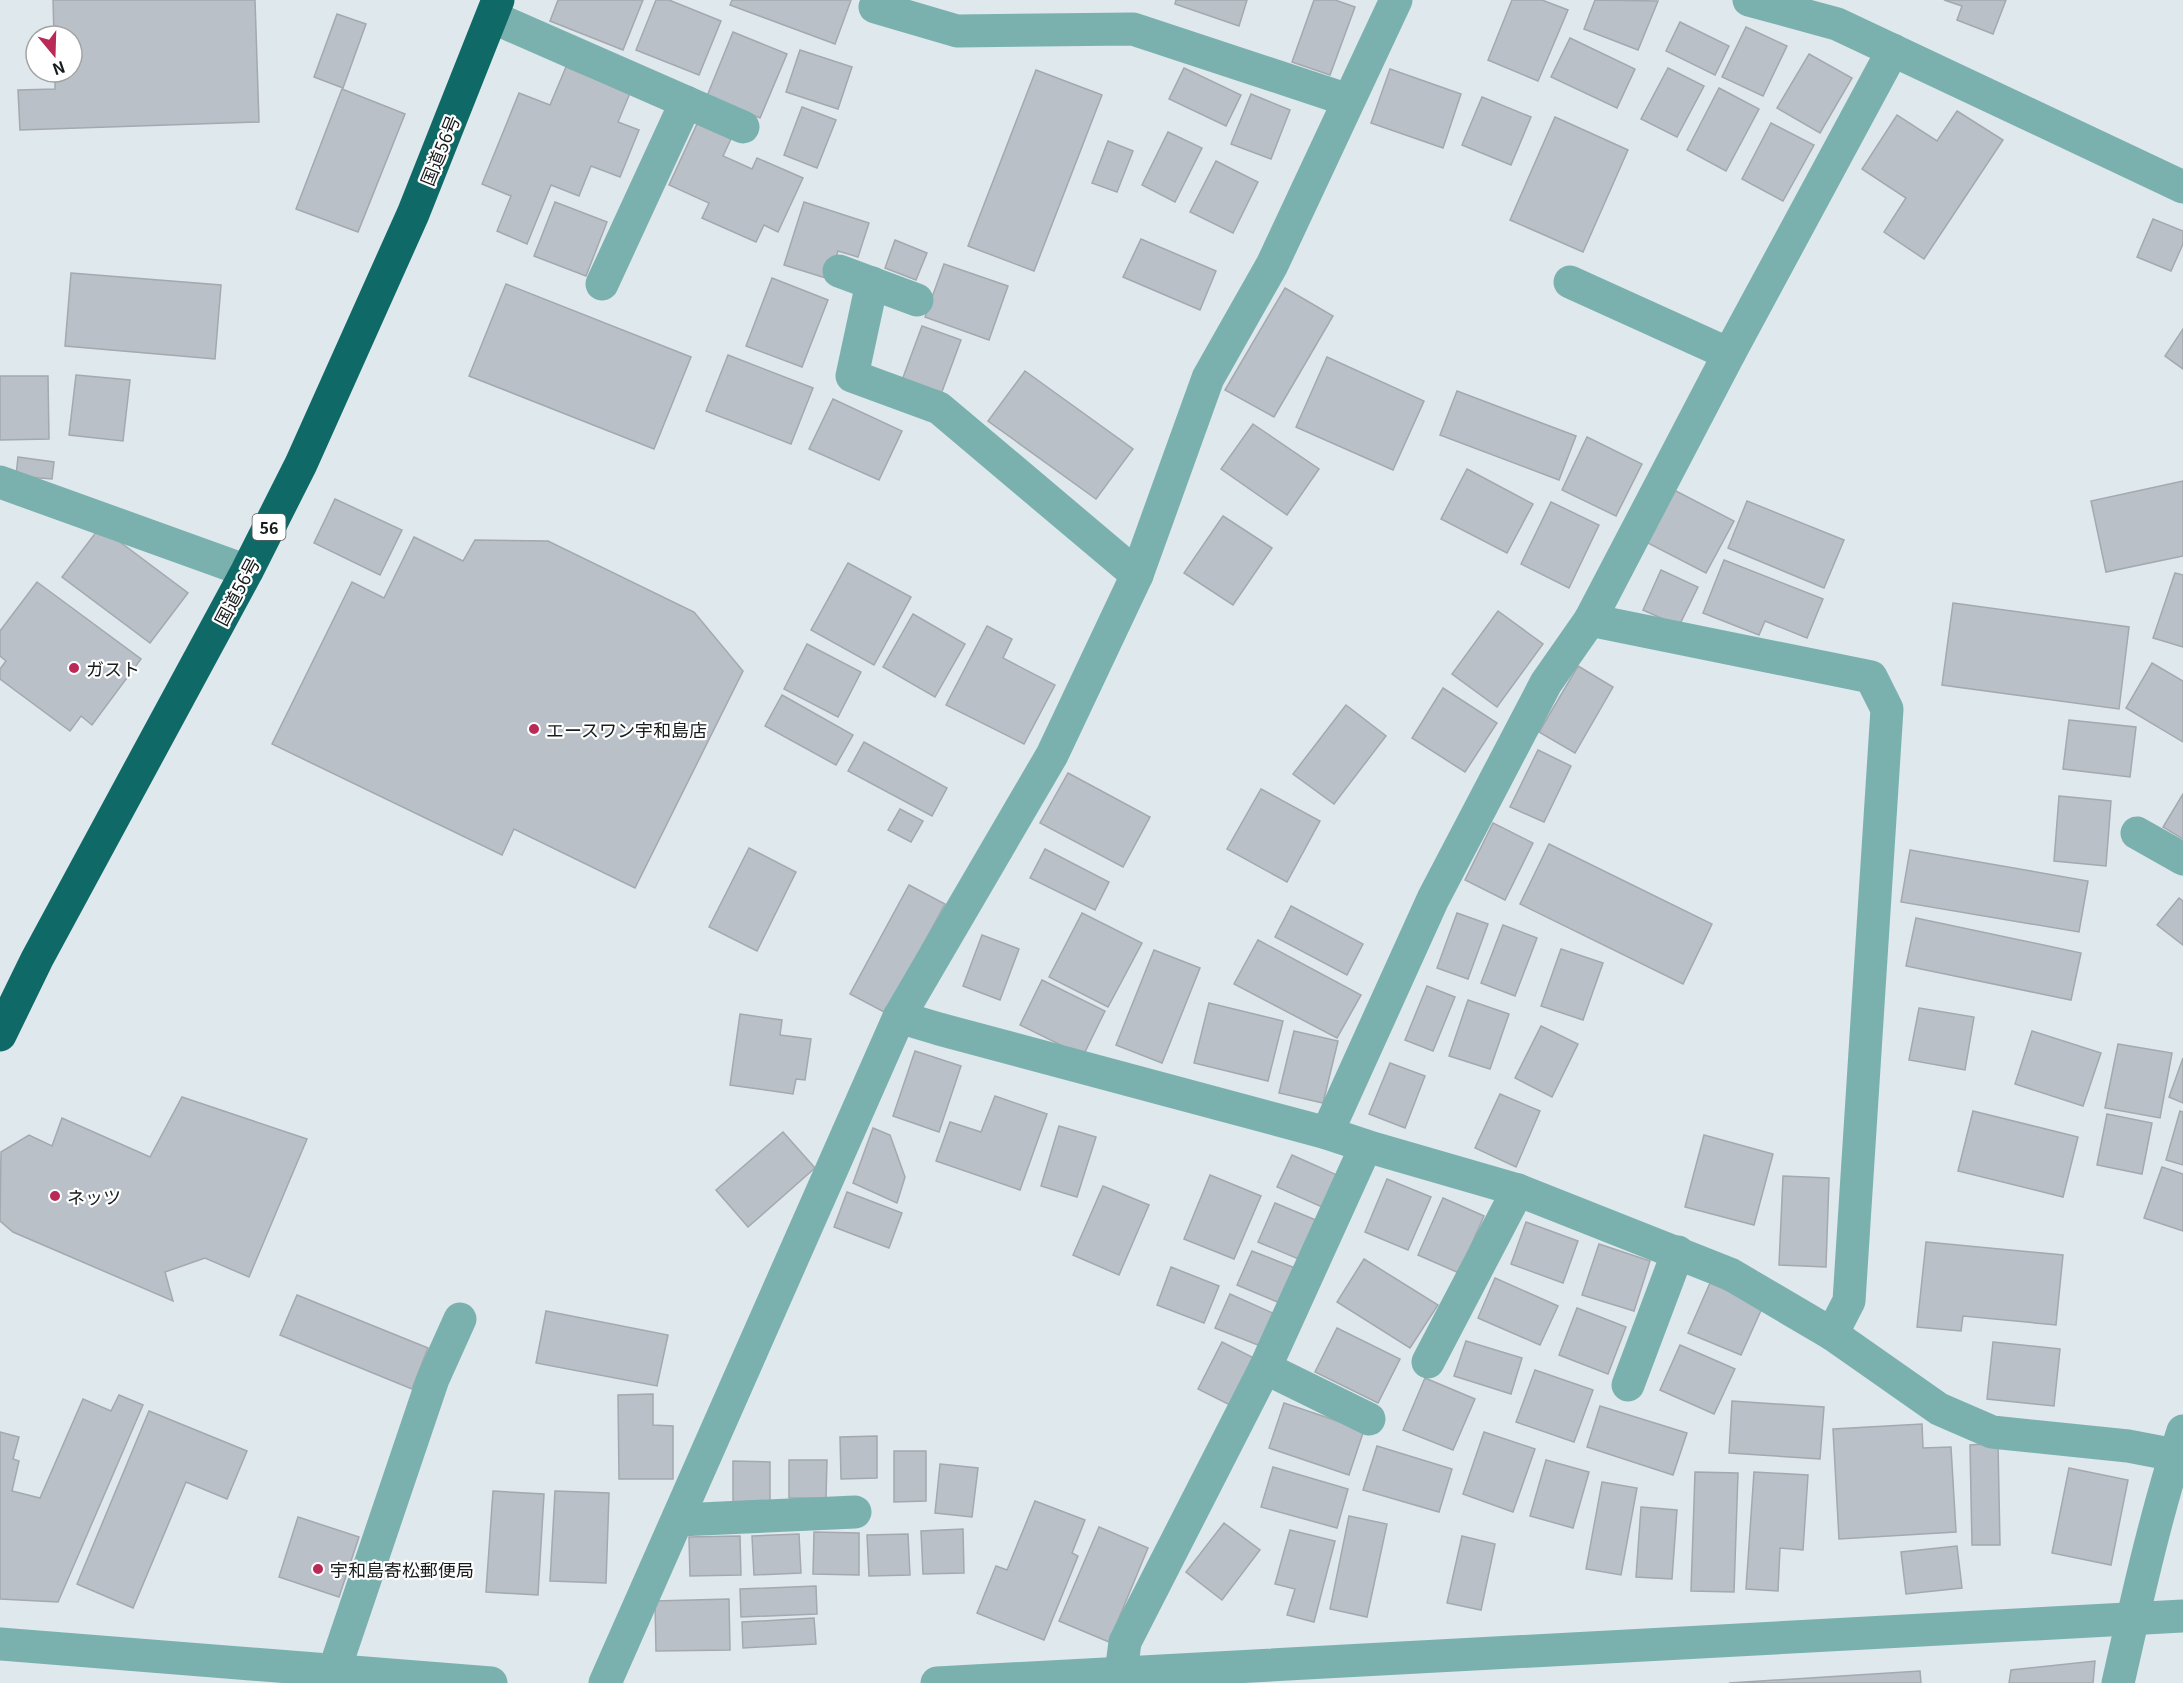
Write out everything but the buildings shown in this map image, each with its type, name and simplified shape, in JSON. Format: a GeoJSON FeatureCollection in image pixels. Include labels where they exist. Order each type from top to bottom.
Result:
{"type":"FeatureCollection","features":[{"type":"Feature","properties":{"kind":"highway","name":"国道56号"},"geometry":{"type":"LineString","coordinates":[[0,1035],[37,959],[247,571],[301,464],[413,214],[495,8]]}},
{"type":"Feature","properties":{"kind":"street"},"geometry":{"type":"LineString","coordinates":[[605,1683],[679,1520],[899,1017],[1052,755],[1137,575],[1208,378],[1272,266],[1396,0]]}},
{"type":"Feature","properties":{"kind":"street"},"geometry":{"type":"LineString","coordinates":[[1749,0],[1836,24],[2183,187]]}},
{"type":"Feature","properties":{"kind":"street"},"geometry":{"type":"LineString","coordinates":[[875,7],[957,31],[1133,29],[1348,100]]}},
{"type":"Feature","properties":{"kind":"street"},"geometry":{"type":"LineString","coordinates":[[495,8],[686,102],[743,127]]}},
{"type":"Feature","properties":{"kind":"street"},"geometry":{"type":"LineString","coordinates":[[1327,1133],[1433,899],[1546,684],[1590,620],[1728,354],[1893,50]]}},
{"type":"Feature","properties":{"kind":"street"},"geometry":{"type":"LineString","coordinates":[[602,284],[686,102]]}},
{"type":"Feature","properties":{"kind":"street"},"geometry":{"type":"LineString","coordinates":[[839,271],[917,300]]}},
{"type":"Feature","properties":{"kind":"street"},"geometry":{"type":"LineString","coordinates":[[1570,282],[1728,354]]}},
{"type":"Feature","properties":{"kind":"street"},"geometry":{"type":"LineString","coordinates":[[872,283],[852,376],[939,408],[1137,575]]}},
{"type":"Feature","properties":{"kind":"street"},"geometry":{"type":"LineString","coordinates":[[0,482],[247,571]]}},
{"type":"Feature","properties":{"kind":"street"},"geometry":{"type":"LineString","coordinates":[[1590,620],[1871,677],[1887,709],[1848,1301],[1832,1334]]}},
{"type":"Feature","properties":{"kind":"street"},"geometry":{"type":"LineString","coordinates":[[2137,833],[2183,859]]}},
{"type":"Feature","properties":{"kind":"street"},"geometry":{"type":"LineString","coordinates":[[899,1017],[1327,1133],[1518,1190],[1730,1274],[1832,1334],[1939,1409],[1992,1432],[2128,1446],[2179,1443],[2159,1617],[2118,1683]]}},
{"type":"Feature","properties":{"kind":"street"},"geometry":{"type":"LineString","coordinates":[[1120,1673],[1125,1642],[1265,1368],[1366,1146]]}},
{"type":"Feature","properties":{"kind":"street"},"geometry":{"type":"LineString","coordinates":[[1428,1362],[1518,1190]]}},
{"type":"Feature","properties":{"kind":"street"},"geometry":{"type":"LineString","coordinates":[[1628,1385],[1678,1252]]}},
{"type":"Feature","properties":{"kind":"street"},"geometry":{"type":"LineString","coordinates":[[334,1671],[433,1380],[460,1319]]}},
{"type":"Feature","properties":{"kind":"street"},"geometry":{"type":"LineString","coordinates":[[1265,1368],[1369,1419]]}},
{"type":"Feature","properties":{"kind":"street"},"geometry":{"type":"LineString","coordinates":[[679,1520],[855,1512]]}},
{"type":"Feature","properties":{"kind":"street"},"geometry":{"type":"LineString","coordinates":[[937,1683],[1120,1673],[1332,1672],[2159,1617]]}},
{"type":"Feature","properties":{"kind":"street"},"geometry":{"type":"LineString","coordinates":[[0,1644],[492,1683]]}},
{"type":"Feature","properties":{"kind":"place","name":"ガスト"},"geometry":{"type":"Point","coordinates":[74,668]}},
{"type":"Feature","properties":{"kind":"place","name":"エースワン宇和島店"},"geometry":{"type":"Point","coordinates":[534,729]}},
{"type":"Feature","properties":{"kind":"place","name":"ネッツ"},"geometry":{"type":"Point","coordinates":[55,1196]}},
{"type":"Feature","properties":{"kind":"place","name":"宇和島寄松郵便局"},"geometry":{"type":"Point","coordinates":[318,1569]}}]}
